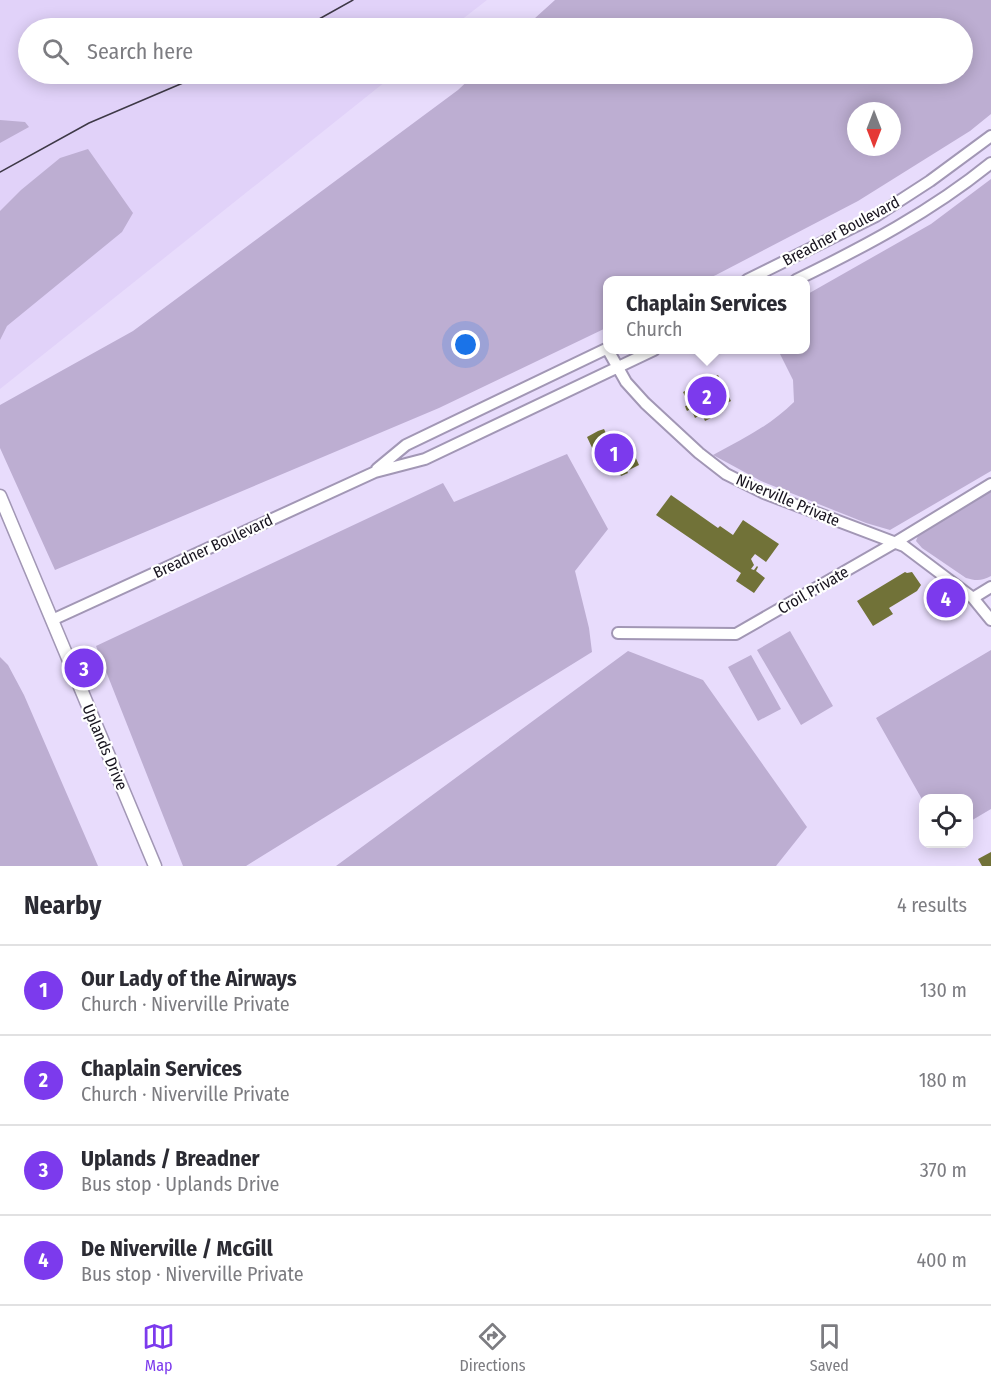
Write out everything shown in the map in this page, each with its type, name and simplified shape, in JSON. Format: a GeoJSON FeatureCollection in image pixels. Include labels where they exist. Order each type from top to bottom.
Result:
{"type":"FeatureCollection","features":[{"type":"Feature","properties":{"kind":"main road","name":"Uplands Drive"},"geometry":{"type":"LineString","coordinates":[[0,496],[155,866]]}},
{"type":"Feature","properties":{"kind":"street","name":"Breadner Boulevard"},"geometry":{"type":"LineString","coordinates":[[755,276],[876,216],[991,137]]}},
{"type":"Feature","properties":{"kind":"street","name":"Breadner Boulevard"},"geometry":{"type":"LineString","coordinates":[[804,276],[847,255],[933,205],[991,163]]}},
{"type":"Feature","properties":{"kind":"street"},"geometry":{"type":"LineString","coordinates":[[922,186],[933,205]]}},
{"type":"Feature","properties":{"kind":"street","name":"Breadner Boulevard"},"geometry":{"type":"LineString","coordinates":[[375,472],[406,445],[603,351]]}},
{"type":"Feature","properties":{"kind":"street","name":"Niverville Private"},"geometry":{"type":"LineString","coordinates":[[610,354],[626,382],[645,403],[699,453],[726,474],[764,494],[896,542],[973,598],[991,620]]}},
{"type":"Feature","properties":{"kind":"street","name":"Breadner Boulevard"},"geometry":{"type":"LineString","coordinates":[[52,620],[375,472],[425,459],[645,354]]}},
{"type":"Feature","properties":{"kind":"street","name":"Croil Private"},"geometry":{"type":"LineString","coordinates":[[618,633],[736,634],[896,542],[991,484]]}},
{"type":"Feature","properties":{"kind":"street"},"geometry":{"type":"LineString","coordinates":[[973,598],[991,587]]}},
{"type":"Feature","properties":{"kind":"shaded area"},"geometry":{"type":"Polygon","coordinates":[[[0,0],[487,0],[464,18],[18,18],[18,84],[382,84],[0,389],[0,0]]]}},
{"type":"Feature","properties":{"kind":"shaded area"},"geometry":{"type":"Polygon","coordinates":[[[555,0],[991,0],[991,114],[970,131],[858,201],[714,276],[603,276],[603,329],[439,408],[55,570],[0,448],[0,405],[133,331],[464,84],[973,84],[973,18],[535,18],[555,0]]]}},
{"type":"Feature","properties":{"kind":"shaded area"},"geometry":{"type":"Polygon","coordinates":[[[0,120],[25,122],[29,127],[0,143],[0,120]]]}},
{"type":"Feature","properties":{"kind":"shaded area"},"geometry":{"type":"Polygon","coordinates":[[[88,149],[133,213],[122,232],[7,326],[0,340],[0,211],[21,190],[60,158],[88,149]]]}},
{"type":"Feature","properties":{"kind":"shaded area"},"geometry":{"type":"Polygon","coordinates":[[[991,179],[991,471],[890,530],[866,523],[761,481],[713,455],[766,425],[794,402],[793,380],[780,354],[810,354],[810,293],[931,224],[991,179]]]}},
{"type":"Feature","properties":{"kind":"shaded area"},"geometry":{"type":"Polygon","coordinates":[[[567,454],[608,529],[575,571],[589,628],[592,652],[246,866],[183,866],[96,646],[443,483],[454,502],[567,454]]]}},
{"type":"Feature","properties":{"kind":"shaded area"},"geometry":{"type":"Polygon","coordinates":[[[991,491],[991,576],[982,580],[966,578],[922,548],[916,541],[919,533],[991,491]]]}},
{"type":"Feature","properties":{"kind":"shaded area"},"geometry":{"type":"Polygon","coordinates":[[[790,631],[833,706],[801,725],[757,650],[790,631]]]}},
{"type":"Feature","properties":{"kind":"shaded area"},"geometry":{"type":"Polygon","coordinates":[[[991,650],[991,809],[973,820],[973,794],[919,794],[876,718],[991,650]]]}},
{"type":"Feature","properties":{"kind":"shaded area"},"geometry":{"type":"Polygon","coordinates":[[[628,651],[703,680],[807,827],[776,866],[336,866],[628,651]]]}},
{"type":"Feature","properties":{"kind":"shaded area"},"geometry":{"type":"Polygon","coordinates":[[[751,655],[781,709],[758,721],[728,667],[751,655]]]}},
{"type":"Feature","properties":{"kind":"shaded area"},"geometry":{"type":"Polygon","coordinates":[[[0,657],[8,665],[24,695],[98,866],[0,866],[0,657]]]}},
{"type":"Feature","properties":{"kind":"building"},"geometry":{"type":"Polygon","coordinates":[[[718,375],[731,401],[723,405],[723,412],[705,421],[702,414],[695,418],[691,409],[687,411],[686,409],[685,406],[689,405],[683,392],[718,375]]]}},
{"type":"Feature","properties":{"kind":"building"},"geometry":{"type":"Polygon","coordinates":[[[604,429],[613,448],[628,441],[639,465],[629,470],[624,459],[603,471],[587,437],[604,429]]]}},
{"type":"Feature","properties":{"kind":"building"},"geometry":{"type":"Polygon","coordinates":[[[624,465],[628,473],[621,476],[617,469],[624,465]]]}},
{"type":"Feature","properties":{"kind":"building"},"geometry":{"type":"Polygon","coordinates":[[[671,495],[718,528],[720,526],[733,535],[743,520],[779,544],[766,562],[755,554],[751,559],[754,565],[751,569],[754,570],[757,566],[756,571],[765,578],[754,593],[736,581],[741,573],[656,515],[671,495]]]}},
{"type":"Feature","properties":{"kind":"building"},"geometry":{"type":"Polygon","coordinates":[[[905,572],[912,572],[921,585],[917,591],[889,608],[893,614],[873,626],[857,601],[905,572]]]}},
{"type":"Feature","properties":{"kind":"building"},"geometry":{"type":"Polygon","coordinates":[[[991,852],[991,866],[982,866],[978,859],[991,852]]]}},
{"type":"Feature","properties":{"kind":"tram line"},"geometry":{"type":"LineString","coordinates":[[321,18],[353,0]]}},
{"type":"Feature","properties":{"kind":"tram line"},"geometry":{"type":"LineString","coordinates":[[0,172],[89,123],[181,84]]}},
{"type":"Feature","properties":{"kind":"place","name":"Chaplain Services"},"geometry":{"type":"Point","coordinates":[707,396]}},
{"type":"Feature","properties":{"kind":"place","name":"Our Lady of the Airways"},"geometry":{"type":"Point","coordinates":[614,453]}},
{"type":"Feature","properties":{"kind":"place","name":"De Niverville / McGill"},"geometry":{"type":"Point","coordinates":[946,598]}},
{"type":"Feature","properties":{"kind":"place","name":"Uplands / Breadner"},"geometry":{"type":"Point","coordinates":[84,668]}}]}
